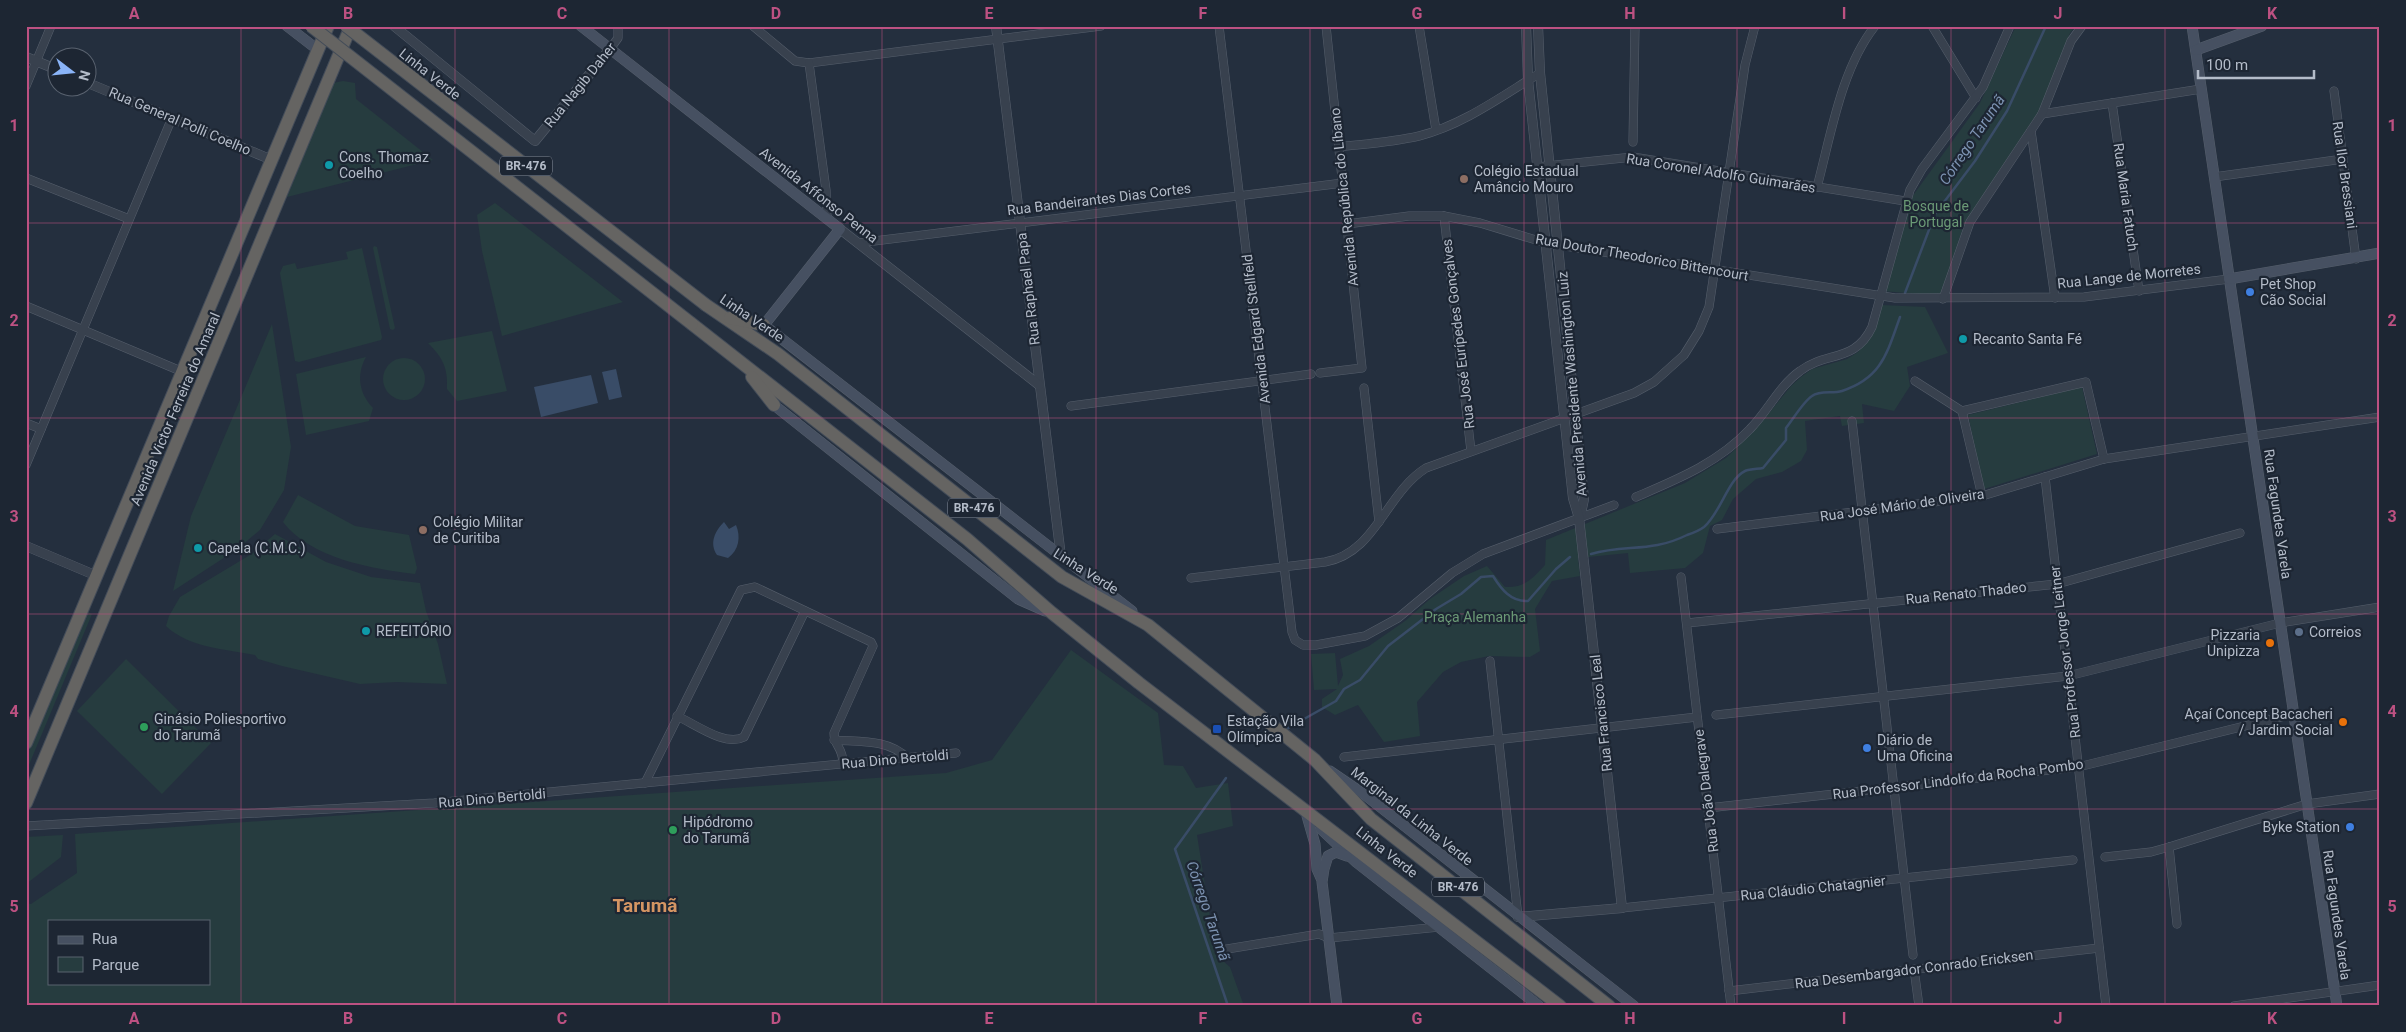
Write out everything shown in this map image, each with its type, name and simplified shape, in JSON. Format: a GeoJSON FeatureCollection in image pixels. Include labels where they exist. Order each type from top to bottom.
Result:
{"type":"FeatureCollection","features":[{"type":"Feature","properties":{"kind":"highway","name":"Linha Verde"},"geometry":{"type":"LineString","coordinates":[[311,26],[968,538],[1052,613],[1560,1006]]}},
{"type":"Feature","properties":{"kind":"highway","name":"Avenida Victor Ferreira do Amaral"},"geometry":{"type":"LineString","coordinates":[[26,743],[328,26]]}},
{"type":"Feature","properties":{"kind":"highway","name":"Linha Verde"},"geometry":{"type":"LineString","coordinates":[[346,26],[706,305],[786,360],[1062,577],[1148,625],[1315,760],[1371,819],[1610,1006]]}},
{"type":"Feature","properties":{"kind":"highway","name":"Avenida Victor Ferreira do Amaral"},"geometry":{"type":"LineString","coordinates":[[26,803],[351,26]]}},
{"type":"Feature","properties":{"kind":"highway"},"geometry":{"type":"LineString","coordinates":[[722,316],[764,325]]}},
{"type":"Feature","properties":{"kind":"highway"},"geometry":{"type":"LineString","coordinates":[[740,361],[774,405]]}},
{"type":"Feature","properties":{"kind":"highway"},"geometry":{"type":"LineString","coordinates":[[126,507],[127,512],[132,517],[146,516]]}},
{"type":"Feature","properties":{"kind":"highway"},"geometry":{"type":"LineString","coordinates":[[113,537],[120,534],[126,536],[132,542],[133,547]]}},
{"type":"Feature","properties":{"kind":"main road"},"geometry":{"type":"LineString","coordinates":[[287,26],[318,50]]}},
{"type":"Feature","properties":{"kind":"main road","name":"Avenida Affonso Penna"},"geometry":{"type":"LineString","coordinates":[[581,26],[840,229]]}},
{"type":"Feature","properties":{"kind":"main road","name":"Rua Fagundes Varela"},"geometry":{"type":"LineString","coordinates":[[2192,26],[2337,1006]]}},
{"type":"Feature","properties":{"kind":"main road"},"geometry":{"type":"LineString","coordinates":[[2196,50],[2262,26]]}},
{"type":"Feature","properties":{"kind":"main road"},"geometry":{"type":"LineString","coordinates":[[764,325],[840,229]]}},
{"type":"Feature","properties":{"kind":"main road","name":"Rua Lange de Morretes"},"geometry":{"type":"LineString","coordinates":[[2229,279],[2356,259],[2380,253]]}},
{"type":"Feature","properties":{"kind":"main road","name":"Linha Verde"},"geometry":{"type":"LineString","coordinates":[[764,325],[1148,625]]}},
{"type":"Feature","properties":{"kind":"main road","name":"Linha Verde"},"geometry":{"type":"LineString","coordinates":[[774,405],[1018,599],[1052,613]]}},
{"type":"Feature","properties":{"kind":"main road","name":"Marginal da Linha Verde"},"geometry":{"type":"LineString","coordinates":[[1315,760],[1365,795],[1518,917],[1634,1006]]}},
{"type":"Feature","properties":{"kind":"main road"},"geometry":{"type":"LineString","coordinates":[[1287,796],[1356,862],[1534,1004]]}},
{"type":"Feature","properties":{"kind":"main road"},"geometry":{"type":"LineString","coordinates":[[1307,816],[1315,844],[1317,869],[1322,882],[1337,1006]]}},
{"type":"Feature","properties":{"kind":"main road"},"geometry":{"type":"LineString","coordinates":[[1322,882],[1325,863],[1331,854],[1336,852],[1343,854],[1356,862]]}},
{"type":"Feature","properties":{"kind":"street"},"geometry":{"type":"LineString","coordinates":[[26,86],[51,26]]}},
{"type":"Feature","properties":{"kind":"street","name":"Linha Verde"},"geometry":{"type":"LineString","coordinates":[[394,26],[535,141]]}},
{"type":"Feature","properties":{"kind":"street","name":"Rua Nagib Daher"},"geometry":{"type":"LineString","coordinates":[[535,141],[618,38],[618,26]]}},
{"type":"Feature","properties":{"kind":"street"},"geometry":{"type":"LineString","coordinates":[[753,26],[795,61],[809,63],[1101,26]]}},
{"type":"Feature","properties":{"kind":"street","name":"Rua Raphael Papa"},"geometry":{"type":"LineString","coordinates":[[996,26],[1055,522],[1061,557]]}},
{"type":"Feature","properties":{"kind":"street","name":"Avenida Edgard Stellfeld"},"geometry":{"type":"LineString","coordinates":[[1219,26],[1292,632],[1299,643],[1310,646],[1348,641],[1365,636],[1406,612],[1452,573],[1477,557],[1580,518]]}},
{"type":"Feature","properties":{"kind":"street","name":"Avenida República do Líbano"},"geometry":{"type":"LineString","coordinates":[[1320,373],[1362,368],[1326,26]]}},
{"type":"Feature","properties":{"kind":"street"},"geometry":{"type":"LineString","coordinates":[[1419,26],[1436,130]]}},
{"type":"Feature","properties":{"kind":"street","name":"Avenida Presidente Washington Luiz"},"geometry":{"type":"LineString","coordinates":[[1526,26],[1528,80],[1564,418],[1573,498],[1580,518]]}},
{"type":"Feature","properties":{"kind":"street","name":"Avenida Presidente Washington Luiz"},"geometry":{"type":"LineString","coordinates":[[1538,26],[1540,73],[1584,499],[1580,518]]}},
{"type":"Feature","properties":{"kind":"street"},"geometry":{"type":"LineString","coordinates":[[1633,142],[1635,26]]}},
{"type":"Feature","properties":{"kind":"street"},"geometry":{"type":"LineString","coordinates":[[1191,578],[1325,562],[1344,557],[1361,545],[1397,495],[1417,474],[1435,464],[1644,388],[1674,366],[1692,344],[1708,307],[1716,270],[1746,65],[1755,26]]}},
{"type":"Feature","properties":{"kind":"street"},"geometry":{"type":"LineString","coordinates":[[1817,187],[1850,70],[1859,49],[1875,26]]}},
{"type":"Feature","properties":{"kind":"street"},"geometry":{"type":"LineString","coordinates":[[1932,26],[1976,98]]}},
{"type":"Feature","properties":{"kind":"street"},"geometry":{"type":"LineString","coordinates":[[1636,497],[1707,464],[1743,436],[1783,386],[1799,372],[1814,362],[1844,355],[1858,346],[1872,327],[1905,201],[1922,169],[1976,98],[1989,77],[2010,26]]}},
{"type":"Feature","properties":{"kind":"street"},"geometry":{"type":"LineString","coordinates":[[1943,299],[1970,222],[2042,114],[2071,41],[2082,26]]}},
{"type":"Feature","properties":{"kind":"street"},"geometry":{"type":"LineString","coordinates":[[26,57],[48,66]]}},
{"type":"Feature","properties":{"kind":"street"},"geometry":{"type":"LineString","coordinates":[[809,63],[826,190],[827,219]]}},
{"type":"Feature","properties":{"kind":"street"},"geometry":{"type":"LineString","coordinates":[[1339,147],[1401,140],[1436,130],[1468,116],[1540,73]]}},
{"type":"Feature","properties":{"kind":"street","name":"Rua General Polli Coelho"},"geometry":{"type":"LineString","coordinates":[[98,87],[272,160]]}},
{"type":"Feature","properties":{"kind":"street"},"geometry":{"type":"LineString","coordinates":[[2042,114],[2201,89]]}},
{"type":"Feature","properties":{"kind":"street","name":"Rua Ilor Bressiani"},"geometry":{"type":"LineString","coordinates":[[2334,91],[2356,259]]}},
{"type":"Feature","properties":{"kind":"street","name":"Rua Maria Fatuch"},"geometry":{"type":"LineString","coordinates":[[2112,103],[2140,291]]}},
{"type":"Feature","properties":{"kind":"street"},"geometry":{"type":"LineString","coordinates":[[26,465],[172,118]]}},
{"type":"Feature","properties":{"kind":"street"},"geometry":{"type":"LineString","coordinates":[[2031,131],[2055,298]]}},
{"type":"Feature","properties":{"kind":"street","name":"Rua Coronel Adolfo Guimarães"},"geometry":{"type":"LineString","coordinates":[[1538,167],[1626,157],[1905,201]]}},
{"type":"Feature","properties":{"kind":"street"},"geometry":{"type":"LineString","coordinates":[[2214,177],[2343,159]]}},
{"type":"Feature","properties":{"kind":"street"},"geometry":{"type":"LineString","coordinates":[[26,178],[130,219]]}},
{"type":"Feature","properties":{"kind":"street","name":"Rua Bandeirantes Dias Cortes"},"geometry":{"type":"LineString","coordinates":[[858,243],[1343,184]]}},
{"type":"Feature","properties":{"kind":"street","name":"Rua Doutor Theodorico Bittencourt"},"geometry":{"type":"LineString","coordinates":[[1347,224],[1409,216],[1444,216],[1480,223],[1546,243],[1879,297]]}},
{"type":"Feature","properties":{"kind":"street","name":"Rua José Eurípedes Gonçalves"},"geometry":{"type":"LineString","coordinates":[[1444,216],[1471,451]]}},
{"type":"Feature","properties":{"kind":"street","name":"Avenida Affonso Penna"},"geometry":{"type":"LineString","coordinates":[[840,229],[1039,386]]}},
{"type":"Feature","properties":{"kind":"street","name":"Rua Lange de Morretes"},"geometry":{"type":"LineString","coordinates":[[1879,297],[1943,299],[2055,298],[2140,291],[2229,279]]}},
{"type":"Feature","properties":{"kind":"street"},"geometry":{"type":"LineString","coordinates":[[26,306],[183,372]]}},
{"type":"Feature","properties":{"kind":"street"},"geometry":{"type":"LineString","coordinates":[[1071,406],[1311,374]]}},
{"type":"Feature","properties":{"kind":"street"},"geometry":{"type":"LineString","coordinates":[[1915,382],[1962,411],[2086,382],[2104,459]]}},
{"type":"Feature","properties":{"kind":"street"},"geometry":{"type":"LineString","coordinates":[[1364,388],[1379,522]]}},
{"type":"Feature","properties":{"kind":"street"},"geometry":{"type":"LineString","coordinates":[[1962,411],[1982,496]]}},
{"type":"Feature","properties":{"kind":"street","name":"Rua José Mário de Oliveira"},"geometry":{"type":"LineString","coordinates":[[1716,530],[1982,496],[2104,459],[2380,418]]}},
{"type":"Feature","properties":{"kind":"street"},"geometry":{"type":"LineString","coordinates":[[1852,421],[1913,955]]}},
{"type":"Feature","properties":{"kind":"street"},"geometry":{"type":"LineString","coordinates":[[26,424],[41,430]]}},
{"type":"Feature","properties":{"kind":"street","name":"Rua Professor Jorge Leitner"},"geometry":{"type":"LineString","coordinates":[[2045,477],[2106,1006]]}},
{"type":"Feature","properties":{"kind":"street"},"geometry":{"type":"LineString","coordinates":[[1580,518],[1614,506]]}},
{"type":"Feature","properties":{"kind":"street","name":"Rua Francisco Leal"},"geometry":{"type":"LineString","coordinates":[[1580,518],[1622,908]]}},
{"type":"Feature","properties":{"kind":"street"},"geometry":{"type":"LineString","coordinates":[[1035,537],[1040,540],[1046,538],[1051,534],[1055,522]]}},
{"type":"Feature","properties":{"kind":"street","name":"Rua Renato Thadeo"},"geometry":{"type":"LineString","coordinates":[[1686,623],[2057,584],[2240,533]]}},
{"type":"Feature","properties":{"kind":"street"},"geometry":{"type":"LineString","coordinates":[[26,546],[97,576]]}},
{"type":"Feature","properties":{"kind":"street","name":"Rua João Dalegrave"},"geometry":{"type":"LineString","coordinates":[[1681,577],[1730,1006]]}},
{"type":"Feature","properties":{"kind":"street"},"geometry":{"type":"LineString","coordinates":[[645,783],[741,590],[755,587],[871,642],[873,646],[834,733],[834,740],[842,750],[844,764]]}},
{"type":"Feature","properties":{"kind":"street"},"geometry":{"type":"LineString","coordinates":[[1716,715],[2068,676],[2280,623],[2380,607]]}},
{"type":"Feature","properties":{"kind":"street"},"geometry":{"type":"LineString","coordinates":[[677,716],[724,738],[738,740],[744,737],[805,611]]}},
{"type":"Feature","properties":{"kind":"street"},"geometry":{"type":"LineString","coordinates":[[1490,662],[1518,917]]}},
{"type":"Feature","properties":{"kind":"street","name":"Rua Professor Lindolfo da Rocha Pombo"},"geometry":{"type":"LineString","coordinates":[[1708,808],[2078,767],[2294,714]]}},
{"type":"Feature","properties":{"kind":"street"},"geometry":{"type":"LineString","coordinates":[[1344,757],[1697,717]]}},
{"type":"Feature","properties":{"kind":"street"},"geometry":{"type":"LineString","coordinates":[[834,740],[887,745],[899,749],[907,758]]}},
{"type":"Feature","properties":{"kind":"street","name":"Rua Dino Bertoldi"},"geometry":{"type":"LineString","coordinates":[[26,826],[434,803],[956,753]]}},
{"type":"Feature","properties":{"kind":"street"},"geometry":{"type":"LineString","coordinates":[[2105,856],[2151,852],[2307,804],[2376,794],[2380,789]]}},
{"type":"Feature","properties":{"kind":"street"},"geometry":{"type":"LineString","coordinates":[[2168,847],[2177,924]]}},
{"type":"Feature","properties":{"kind":"street","name":"Rua Cláudio Chatagnier"},"geometry":{"type":"LineString","coordinates":[[1518,917],[1622,908],[2073,860]]}},
{"type":"Feature","properties":{"kind":"street"},"geometry":{"type":"LineString","coordinates":[[1504,906],[1516,894]]}},
{"type":"Feature","properties":{"kind":"street"},"geometry":{"type":"LineString","coordinates":[[1539,932],[1542,923],[1553,915]]}},
{"type":"Feature","properties":{"kind":"street"},"geometry":{"type":"LineString","coordinates":[[1221,950],[1319,934],[1329,938],[1439,927]]}},
{"type":"Feature","properties":{"kind":"street","name":"Rua Desembargador Conrado Ericksen"},"geometry":{"type":"LineString","coordinates":[[1729,991],[2099,948]]}},
{"type":"Feature","properties":{"kind":"street"},"geometry":{"type":"LineString","coordinates":[[1914,969],[1918,1006]]}},
{"type":"Feature","properties":{"kind":"street"},"geometry":{"type":"LineString","coordinates":[[2234,1006],[2380,984]]}},
{"type":"Feature","properties":{"kind":"green space","name":"Bosque de Portugal"},"geometry":{"type":"Polygon","coordinates":[[[2016,26],[2076,26],[2070,33],[2037,116],[1964,225],[1940,296],[1883,291],[1909,201],[1980,103],[2016,26]]]}},
{"type":"Feature","properties":{"kind":"green space"},"geometry":{"type":"Polygon","coordinates":[[[343,81],[355,83],[356,99],[433,160],[287,197],[333,83],[343,81]]]}},
{"type":"Feature","properties":{"kind":"green space"},"geometry":{"type":"Polygon","coordinates":[[[495,203],[623,302],[502,336],[482,251],[477,215],[495,203]]]}},
{"type":"Feature","properties":{"kind":"green space"},"geometry":{"type":"Polygon","coordinates":[[[374,246],[377,247],[395,328],[393,330],[390,329],[374,246]]]}},
{"type":"Feature","properties":{"kind":"green space"},"geometry":{"type":"Polygon","coordinates":[[[362,248],[382,337],[381,340],[299,362],[295,361],[280,273],[283,266],[295,263],[297,269],[348,259],[346,252],[362,248]]]}},
{"type":"Feature","properties":{"kind":"green space","name":"Praça Alemanha"},"geometry":{"type":"Polygon","coordinates":[[[1881,305],[1925,307],[1948,353],[1907,367],[1910,386],[1894,411],[1862,404],[1864,423],[1842,426],[1840,416],[1805,421],[1807,450],[1801,461],[1782,472],[1756,479],[1733,499],[1722,520],[1710,526],[1703,553],[1685,568],[1630,573],[1628,553],[1578,558],[1580,576],[1552,581],[1535,609],[1540,651],[1530,657],[1489,656],[1461,662],[1443,672],[1417,702],[1420,736],[1384,742],[1358,705],[1335,715],[1322,707],[1322,699],[1337,689],[1314,690],[1311,654],[1335,653],[1338,686],[1343,675],[1340,659],[1369,646],[1405,621],[1430,599],[1464,576],[1487,566],[1505,587],[1517,586],[1527,582],[1545,565],[1546,540],[1685,483],[1726,458],[1757,428],[1791,386],[1801,377],[1812,369],[1847,359],[1858,352],[1877,324],[1881,305]]]}},
{"type":"Feature","properties":{"kind":"green space"},"geometry":{"type":"Polygon","coordinates":[[[272,324],[291,447],[284,490],[260,530],[236,550],[173,591],[191,516],[272,324]]]}},
{"type":"Feature","properties":{"kind":"green space"},"geometry":{"type":"Polygon","coordinates":[[[492,331],[507,391],[457,401],[447,389],[447,375],[443,364],[428,343],[492,331]]]}},
{"type":"Feature","properties":{"kind":"green space"},"geometry":{"type":"Polygon","coordinates":[[[366,357],[361,370],[360,384],[368,402],[373,408],[369,421],[306,435],[296,374],[366,357]]]}},
{"type":"Feature","properties":{"kind":"green space"},"geometry":{"type":"Polygon","coordinates":[[[408,358],[416,361],[422,367],[425,379],[422,391],[416,397],[400,400],[392,397],[386,391],[383,375],[386,367],[392,361],[408,358]]]}},
{"type":"Feature","properties":{"kind":"green space"},"geometry":{"type":"Polygon","coordinates":[[[2082,387],[2097,454],[1984,489],[1968,415],[2082,387]]]}},
{"type":"Feature","properties":{"kind":"green space"},"geometry":{"type":"Polygon","coordinates":[[[298,495],[355,526],[409,535],[417,568],[415,574],[361,565],[343,560],[309,545],[283,522],[298,495]]]}},
{"type":"Feature","properties":{"kind":"green space"},"geometry":{"type":"Polygon","coordinates":[[[275,534],[326,562],[371,577],[420,583],[426,611],[438,644],[447,684],[397,682],[360,684],[282,666],[258,659],[255,655],[196,643],[185,639],[166,626],[169,616],[180,597],[250,555],[275,534]]]}},
{"type":"Feature","properties":{"kind":"green space"},"geometry":{"type":"Polygon","coordinates":[[[88,612],[92,614],[26,772],[26,755],[88,612]]]}},
{"type":"Feature","properties":{"kind":"green space","name":"Hipódromo do Tarumã"},"geometry":{"type":"Polygon","coordinates":[[[1071,650],[1158,713],[1164,765],[1183,766],[1196,788],[1228,783],[1233,826],[1197,835],[1216,955],[1230,967],[1244,1006],[26,1006],[26,903],[31,904],[77,873],[75,834],[946,773],[992,760],[1071,650]]]}},
{"type":"Feature","properties":{"kind":"green space","name":"Ginásio Poliesportivo do Tarumã"},"geometry":{"type":"Polygon","coordinates":[[[126,659],[211,743],[162,794],[77,711],[126,659]]]}},
{"type":"Feature","properties":{"kind":"green space"},"geometry":{"type":"Polygon","coordinates":[[[63,835],[61,857],[26,884],[26,837],[63,835]]]}},
{"type":"Feature","properties":{"kind":"water"},"geometry":{"type":"Polygon","coordinates":[[[616,369],[622,397],[609,400],[602,372],[616,369]]]}},
{"type":"Feature","properties":{"kind":"water"},"geometry":{"type":"Polygon","coordinates":[[[591,375],[598,403],[541,417],[534,387],[591,375]]]}},
{"type":"Feature","properties":{"kind":"water"},"geometry":{"type":"Polygon","coordinates":[[[724,522],[729,529],[736,525],[738,534],[737,547],[728,558],[717,555],[713,546],[714,537],[724,522]]]}},
{"type":"Feature","properties":{"kind":"waterway","name":"Córrego Tarumã"},"geometry":{"type":"LineString","coordinates":[[1905,293],[1935,214],[1975,161],[2007,111],[2046,26]]}},
{"type":"Feature","properties":{"kind":"waterway","name":"Córrego Tarumã"},"geometry":{"type":"LineString","coordinates":[[1591,554],[1662,544],[1674,541],[1704,527],[1715,514],[1739,475],[1747,470],[1763,468],[1786,440],[1786,428],[1809,399],[1815,394],[1838,392],[1855,386],[1875,371],[1886,353],[1900,317]]}},
{"type":"Feature","properties":{"kind":"waterway","name":"Córrego Tarumã"},"geometry":{"type":"LineString","coordinates":[[1288,728],[1336,701],[1344,689],[1360,680],[1388,646],[1436,609],[1461,594],[1481,577],[1493,576],[1507,594],[1516,599],[1528,601],[1556,569],[1570,557]]}},
{"type":"Feature","properties":{"kind":"waterway","name":"Córrego Tarumã"},"geometry":{"type":"LineString","coordinates":[[1226,778],[1175,849],[1228,1006]]}},
{"type":"Feature","properties":{"kind":"place","name":"Cons. Thomaz Coelho"},"geometry":{"type":"Point","coordinates":[329,165]}},
{"type":"Feature","properties":{"kind":"place","name":"Colégio Estadual Amâncio Mouro"},"geometry":{"type":"Point","coordinates":[1464,179]}},
{"type":"Feature","properties":{"kind":"place","name":"Pet Shop Cão Social"},"geometry":{"type":"Point","coordinates":[2250,292]}},
{"type":"Feature","properties":{"kind":"place","name":"Recanto Santa Fé"},"geometry":{"type":"Point","coordinates":[1963,339]}},
{"type":"Feature","properties":{"kind":"place","name":"Colégio Militar de Curitiba"},"geometry":{"type":"Point","coordinates":[423,530]}},
{"type":"Feature","properties":{"kind":"place","name":"Capela (C.M.C.)"},"geometry":{"type":"Point","coordinates":[198,548]}},
{"type":"Feature","properties":{"kind":"place","name":"REFEITÓRIO"},"geometry":{"type":"Point","coordinates":[366,631]}},
{"type":"Feature","properties":{"kind":"place","name":"Correios"},"geometry":{"type":"Point","coordinates":[2299,632]}},
{"type":"Feature","properties":{"kind":"place","name":"Pizzaria Unipizza"},"geometry":{"type":"Point","coordinates":[2270,643]}},
{"type":"Feature","properties":{"kind":"place","name":"Açaí Concept Bacacheri / Jardim Social"},"geometry":{"type":"Point","coordinates":[2343,722]}},
{"type":"Feature","properties":{"kind":"place","name":"Ginásio Poliesportivo do Tarumã"},"geometry":{"type":"Point","coordinates":[144,727]}},
{"type":"Feature","properties":{"kind":"place","name":"Estação Vila Olímpica"},"geometry":{"type":"Point","coordinates":[1217,729]}},
{"type":"Feature","properties":{"kind":"place","name":"Diário de Uma Oficina"},"geometry":{"type":"Point","coordinates":[1867,748]}},
{"type":"Feature","properties":{"kind":"place","name":"Byke Station"},"geometry":{"type":"Point","coordinates":[2350,827]}},
{"type":"Feature","properties":{"kind":"place","name":"Hipódromo do Tarumã"},"geometry":{"type":"Point","coordinates":[673,830]}},
{"type":"Feature","properties":{"kind":"district","name":"Tarumã"},"geometry":{"type":"Point","coordinates":[645,905]}}]}
